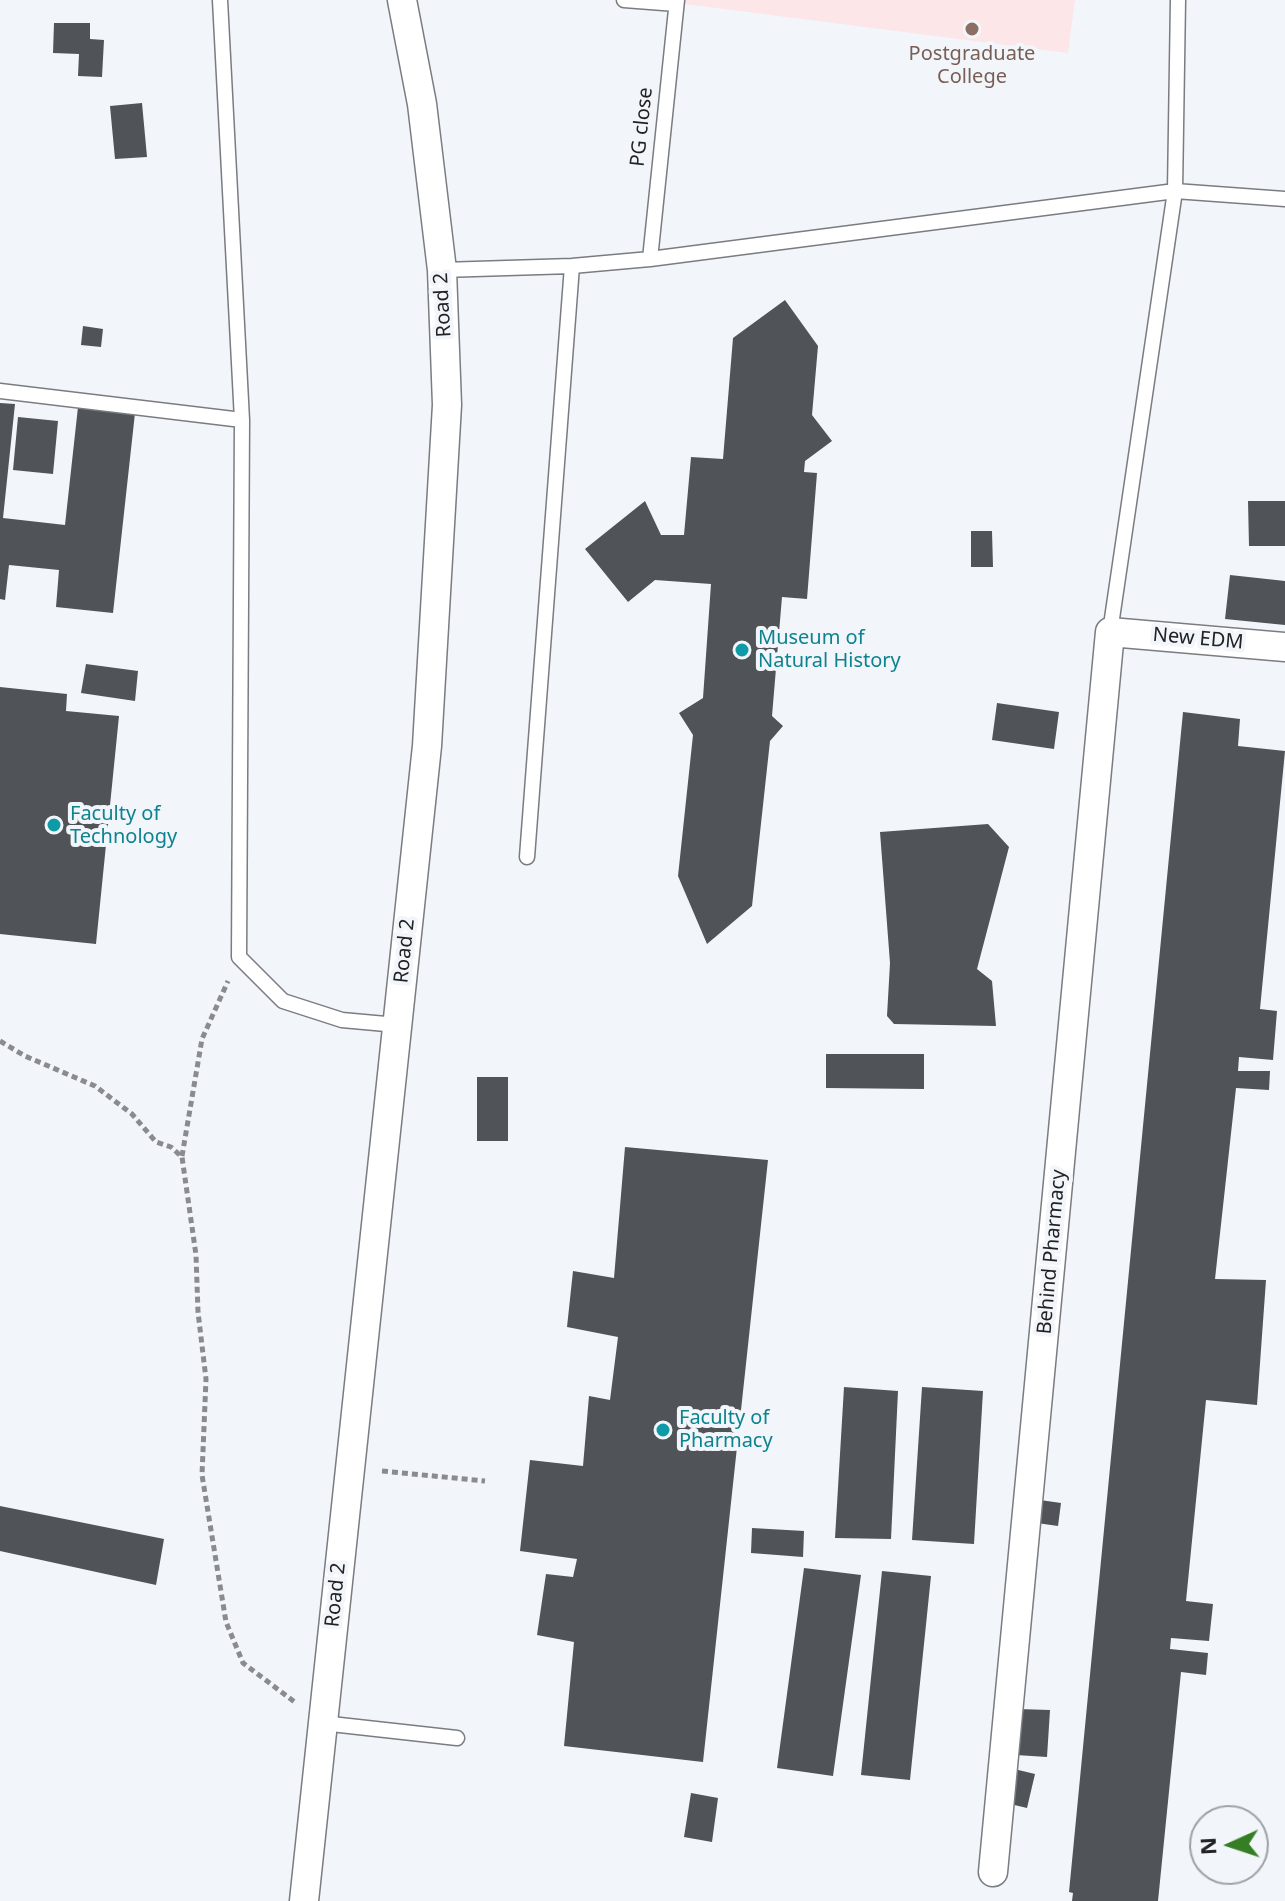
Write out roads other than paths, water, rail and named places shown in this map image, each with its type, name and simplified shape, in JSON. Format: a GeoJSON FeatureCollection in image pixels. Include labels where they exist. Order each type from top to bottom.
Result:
{"type":"FeatureCollection","features":[{"type":"Feature","properties":{"kind":"street","name":"Road 2"},"geometry":{"type":"LineString","coordinates":[[304,1901],[427,746],[446,436],[442,270],[422,104],[402,0]]}},
{"type":"Feature","properties":{"kind":"street","name":"New EDM"},"geometry":{"type":"LineString","coordinates":[[1110,632],[1285,647]]}},
{"type":"Feature","properties":{"kind":"street","name":"Behind Pharmacy"},"geometry":{"type":"LineString","coordinates":[[993,1872],[1110,632]]}},
{"type":"Feature","properties":{"kind":"lane"},"geometry":{"type":"LineString","coordinates":[[220,0],[242,420],[239,957],[283,1001],[342,1020],[397,1025]]}},
{"type":"Feature","properties":{"kind":"lane"},"geometry":{"type":"LineString","coordinates":[[624,0],[676,2]]}},
{"type":"Feature","properties":{"kind":"lane"},"geometry":{"type":"LineString","coordinates":[[1110,632],[1175,191],[1178,0]]}},
{"type":"Feature","properties":{"kind":"lane","name":"PG close"},"geometry":{"type":"LineString","coordinates":[[650,259],[676,2]]}},
{"type":"Feature","properties":{"kind":"lane"},"geometry":{"type":"LineString","coordinates":[[442,270],[572,266],[650,259],[1175,191],[1285,199]]}},
{"type":"Feature","properties":{"kind":"lane"},"geometry":{"type":"LineString","coordinates":[[527,857],[572,266]]}},
{"type":"Feature","properties":{"kind":"lane"},"geometry":{"type":"LineString","coordinates":[[0,391],[242,420]]}},
{"type":"Feature","properties":{"kind":"lane"},"geometry":{"type":"LineString","coordinates":[[322,1723],[457,1738]]}},
{"type":"Feature","properties":{"kind":"place","name":"Postgraduate College"},"geometry":{"type":"Point","coordinates":[972,29]}},
{"type":"Feature","properties":{"kind":"place","name":"Museum of Natural History"},"geometry":{"type":"Point","coordinates":[742,650]}},
{"type":"Feature","properties":{"kind":"place","name":"Faculty of Technology"},"geometry":{"type":"Point","coordinates":[54,825]}},
{"type":"Feature","properties":{"kind":"place","name":"Faculty of Pharmacy"},"geometry":{"type":"Point","coordinates":[663,1430]}}]}
